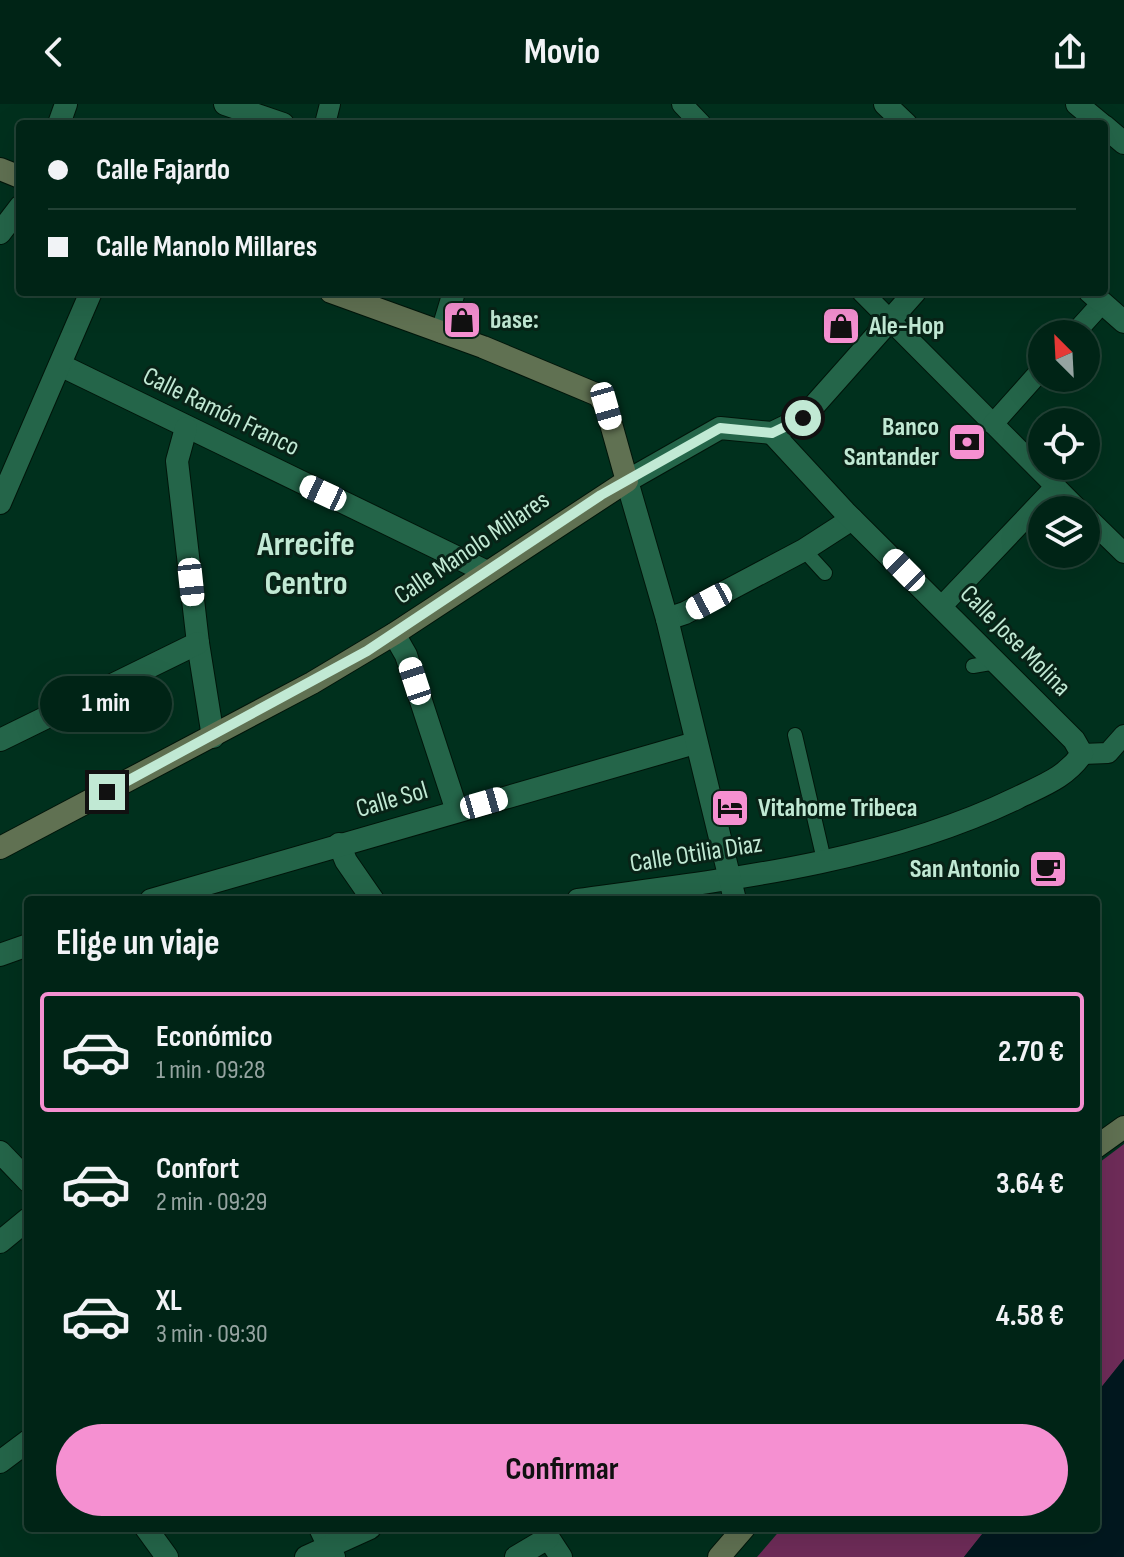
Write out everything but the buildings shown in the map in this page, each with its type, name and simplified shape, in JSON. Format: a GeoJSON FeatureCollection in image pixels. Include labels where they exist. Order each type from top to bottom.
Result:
{"type":"FeatureCollection","features":[{"type":"Feature","properties":{"kind":"main road"},"geometry":{"type":"LineString","coordinates":[[342,296],[442,332],[598,395],[606,406],[627,481]]}},
{"type":"Feature","properties":{"kind":"main road","name":"Calle Manolo Millares"},"geometry":{"type":"LineString","coordinates":[[0,848],[213,737],[394,634],[627,481]]}},
{"type":"Feature","properties":{"kind":"main road"},"geometry":{"type":"LineString","coordinates":[[1100,1144],[1124,1127]]}},
{"type":"Feature","properties":{"kind":"main road"},"geometry":{"type":"LineString","coordinates":[[719,1557],[741,1532]]}},
{"type":"Feature","properties":{"kind":"street"},"geometry":{"type":"LineString","coordinates":[[225,104],[271,120]]}},
{"type":"Feature","properties":{"kind":"street"},"geometry":{"type":"LineString","coordinates":[[682,104],[697,120]]}},
{"type":"Feature","properties":{"kind":"street"},"geometry":{"type":"LineString","coordinates":[[885,104],[902,120]]}},
{"type":"Feature","properties":{"kind":"street"},"geometry":{"type":"LineString","coordinates":[[0,233],[16,212]]}},
{"type":"Feature","properties":{"kind":"street"},"geometry":{"type":"LineString","coordinates":[[0,503],[89,296]]}},
{"type":"Feature","properties":{"kind":"street"},"geometry":{"type":"LineString","coordinates":[[442,332],[453,296]]}},
{"type":"Feature","properties":{"kind":"street"},"geometry":{"type":"LineString","coordinates":[[866,296],[1064,496]]}},
{"type":"Feature","properties":{"kind":"street"},"geometry":{"type":"LineString","coordinates":[[772,433],[803,418],[912,296]]}},
{"type":"Feature","properties":{"kind":"street"},"geometry":{"type":"LineString","coordinates":[[1082,320],[1096,297],[1124,322]]}},
{"type":"Feature","properties":{"kind":"street","name":"Calle Ramón Franco"},"geometry":{"type":"LineString","coordinates":[[60,365],[487,572]]}},
{"type":"Feature","properties":{"kind":"street"},"geometry":{"type":"LineString","coordinates":[[993,424],[1028,385]]}},
{"type":"Feature","properties":{"kind":"street"},"geometry":{"type":"LineString","coordinates":[[186,428],[177,461],[198,643],[213,737]]}},
{"type":"Feature","properties":{"kind":"street","name":"Calle Manolo Millares"},"geometry":{"type":"LineString","coordinates":[[627,481],[720,428],[772,433]]}},
{"type":"Feature","properties":{"kind":"street","name":"Calle Jose Molina"},"geometry":{"type":"LineString","coordinates":[[772,433],[852,519],[1074,740],[1082,754]]}},
{"type":"Feature","properties":{"kind":"street"},"geometry":{"type":"LineString","coordinates":[[627,481],[667,619],[732,890]]}},
{"type":"Feature","properties":{"kind":"street"},"geometry":{"type":"LineString","coordinates":[[941,607],[1055,487]]}},
{"type":"Feature","properties":{"kind":"street"},"geometry":{"type":"LineString","coordinates":[[667,619],[804,550],[852,519]]}},
{"type":"Feature","properties":{"kind":"street"},"geometry":{"type":"LineString","coordinates":[[1100,530],[1124,553]]}},
{"type":"Feature","properties":{"kind":"street"},"geometry":{"type":"LineString","coordinates":[[394,634],[406,655],[457,811]]}},
{"type":"Feature","properties":{"kind":"street"},"geometry":{"type":"LineString","coordinates":[[0,740],[198,643]]}},
{"type":"Feature","properties":{"kind":"street","name":"Calle Otilia Diaz"},"geometry":{"type":"LineString","coordinates":[[640,896],[732,890],[824,860],[968,822],[1069,773],[1082,754],[1108,753],[1124,735]]}},
{"type":"Feature","properties":{"kind":"street","name":"Calle Sol"},"geometry":{"type":"LineString","coordinates":[[164,896],[695,743]]}},
{"type":"Feature","properties":{"kind":"street"},"geometry":{"type":"LineString","coordinates":[[339,844],[346,861],[370,896]]}},
{"type":"Feature","properties":{"kind":"street"},"geometry":{"type":"LineString","coordinates":[[0,955],[24,946]]}},
{"type":"Feature","properties":{"kind":"street"},"geometry":{"type":"LineString","coordinates":[[0,1152],[24,1177]]}},
{"type":"Feature","properties":{"kind":"street"},"geometry":{"type":"LineString","coordinates":[[0,1242],[24,1222]]}},
{"type":"Feature","properties":{"kind":"street"},"geometry":{"type":"LineString","coordinates":[[0,1462],[24,1444]]}},
{"type":"Feature","properties":{"kind":"street"},"geometry":{"type":"LineString","coordinates":[[149,1532],[167,1557]]}},
{"type":"Feature","properties":{"kind":"street"},"geometry":{"type":"LineString","coordinates":[[306,1557],[328,1544],[360,1532]]}},
{"type":"Feature","properties":{"kind":"street"},"geometry":{"type":"LineString","coordinates":[[516,1557],[545,1533],[561,1557]]}},
{"type":"Feature","properties":{"kind":"lane"},"geometry":{"type":"LineString","coordinates":[[804,550],[825,573]]}},
{"type":"Feature","properties":{"kind":"lane"},"geometry":{"type":"LineString","coordinates":[[973,666],[996,662]]}},
{"type":"Feature","properties":{"kind":"lane"},"geometry":{"type":"LineString","coordinates":[[795,735],[824,860]]}},
{"type":"Feature","properties":{"kind":"shaded area"},"geometry":{"type":"Polygon","coordinates":[[[1124,1144],[1124,1359],[1100,1389],[1100,1162],[1124,1144]]]}},
{"type":"Feature","properties":{"kind":"shaded area"},"geometry":{"type":"Polygon","coordinates":[[[779,1532],[984,1532],[964,1557],[757,1557],[779,1532]]]}},
{"type":"Feature","properties":{"kind":"water"},"geometry":{"type":"Polygon","coordinates":[[[1124,1359],[1124,1557],[964,1557],[984,1532],[1100,1532],[1100,1389],[1124,1359]]]}},
{"type":"Feature","properties":{"kind":"place","name":"base:"},"geometry":{"type":"Point","coordinates":[462,320]}},
{"type":"Feature","properties":{"kind":"place","name":"Ale-Hop"},"geometry":{"type":"Point","coordinates":[841,326]}},
{"type":"Feature","properties":{"kind":"place","name":"Banco Santander"},"geometry":{"type":"Point","coordinates":[967,442]}},
{"type":"Feature","properties":{"kind":"place","name":"Vitahome Tribeca"},"geometry":{"type":"Point","coordinates":[730,808]}},
{"type":"Feature","properties":{"kind":"place","name":"San Antonio"},"geometry":{"type":"Point","coordinates":[1048,869]}},
{"type":"Feature","properties":{"kind":"district","name":"Arrecife Centro"},"geometry":{"type":"Point","coordinates":[306,564]}},
{"type":"Feature","properties":{"kind":"route"},"geometry":{"type":"LineString","coordinates":[[107,792],[367,651],[601,495],[720,428],[772,433],[803,418]]}}]}
